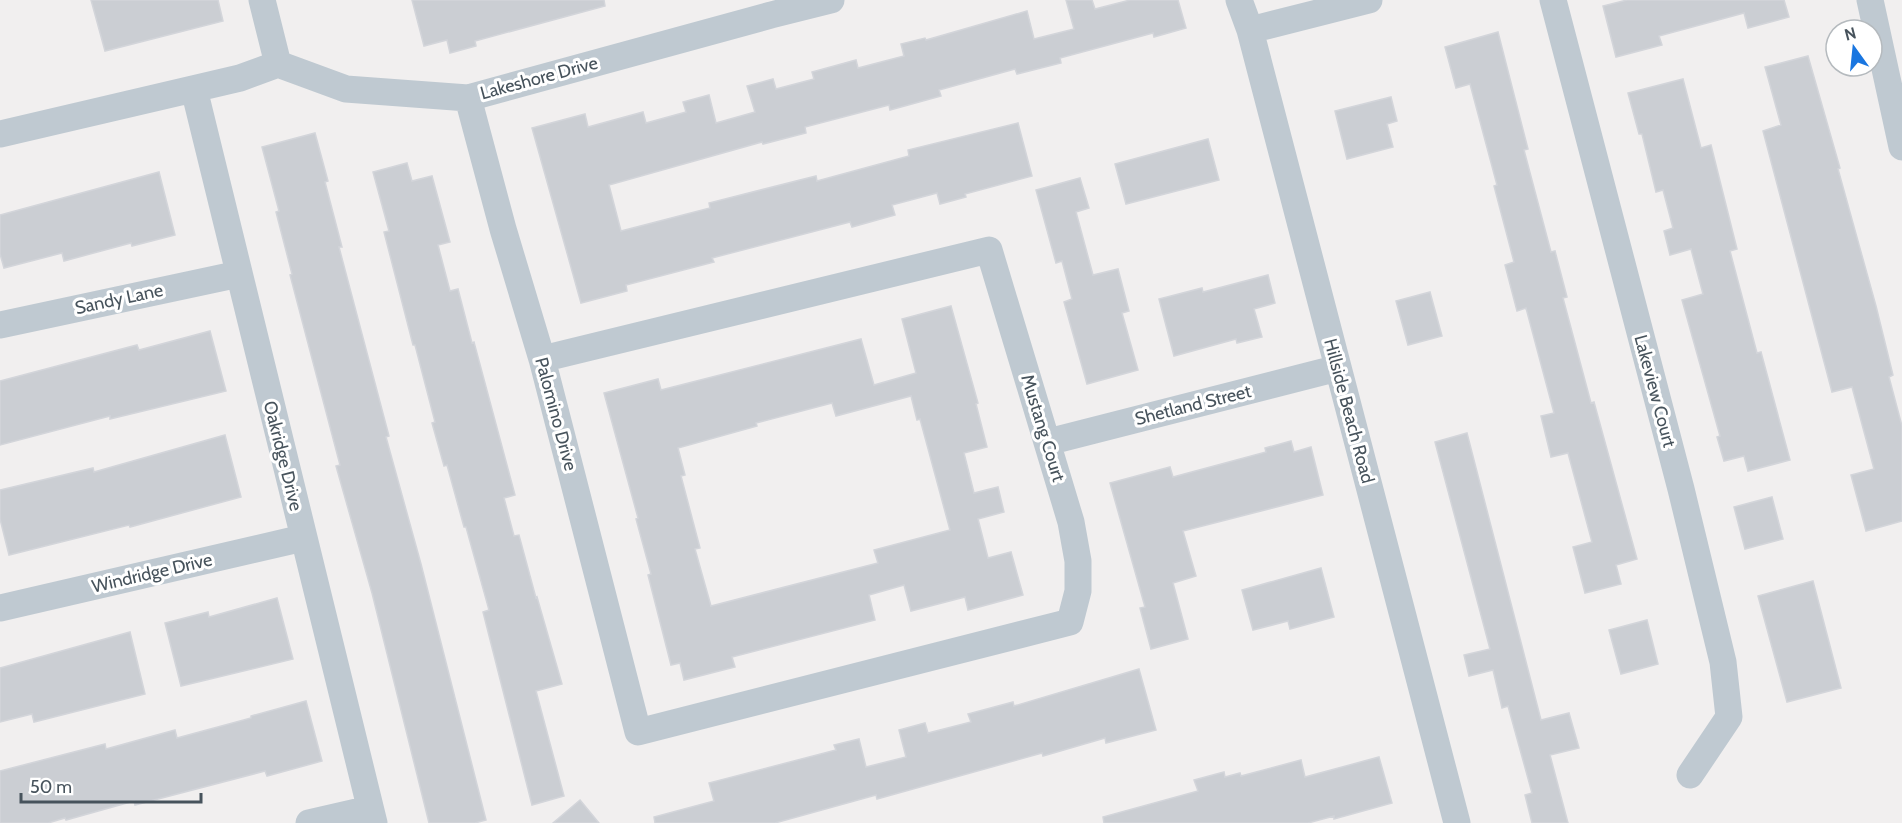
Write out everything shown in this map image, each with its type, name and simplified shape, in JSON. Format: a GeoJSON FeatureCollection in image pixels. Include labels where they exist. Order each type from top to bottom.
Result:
{"type":"FeatureCollection","features":[{"type":"Feature","properties":{"kind":"street"},"geometry":{"type":"LineString","coordinates":[[0,134],[240,78],[278,64],[262,0]]}},
{"type":"Feature","properties":{"kind":"street","name":"Lakeshore Drive"},"geometry":{"type":"LineString","coordinates":[[278,64],[346,89],[468,98],[831,0]]}},
{"type":"Feature","properties":{"kind":"street","name":"Hillside Beach Road"},"geometry":{"type":"LineString","coordinates":[[1239,0],[1250,30],[1457,823]]}},
{"type":"Feature","properties":{"kind":"street"},"geometry":{"type":"LineString","coordinates":[[1250,30],[1369,0]]}},
{"type":"Feature","properties":{"kind":"street","name":"Lakeview Court"},"geometry":{"type":"LineString","coordinates":[[1553,0],[1681,489],[1723,662],[1729,717],[1690,775]]}},
{"type":"Feature","properties":{"kind":"street"},"geometry":{"type":"LineString","coordinates":[[1870,0],[1902,147]]}},
{"type":"Feature","properties":{"kind":"street","name":"Oakridge Drive"},"geometry":{"type":"LineString","coordinates":[[194,89],[372,816]]}},
{"type":"Feature","properties":{"kind":"street","name":"Palomino Drive"},"geometry":{"type":"LineString","coordinates":[[468,98],[503,229],[542,359],[638,732]]}},
{"type":"Feature","properties":{"kind":"street","name":"Mustang Court"},"geometry":{"type":"LineString","coordinates":[[542,359],[989,250],[1071,522],[1078,561],[1078,591],[1070,622],[638,732]]}},
{"type":"Feature","properties":{"kind":"street","name":"Sandy Lane"},"geometry":{"type":"LineString","coordinates":[[0,325],[239,274]]}},
{"type":"Feature","properties":{"kind":"street","name":"Shetland Street"},"geometry":{"type":"LineString","coordinates":[[1048,442],[1338,368]]}},
{"type":"Feature","properties":{"kind":"street","name":"Windridge Drive"},"geometry":{"type":"LineString","coordinates":[[0,608],[303,538]]}},
{"type":"Feature","properties":{"kind":"street"},"geometry":{"type":"LineString","coordinates":[[309,823],[372,816]]}},
{"type":"Feature","properties":{"kind":"building"},"geometry":{"type":"Polygon","coordinates":[[[91,0],[218,0],[223,21],[105,51],[91,0]]]}},
{"type":"Feature","properties":{"kind":"building"},"geometry":{"type":"Polygon","coordinates":[[[412,0],[604,0],[605,6],[475,41],[476,46],[450,53],[447,40],[424,46],[412,0]]]}},
{"type":"Feature","properties":{"kind":"building"},"geometry":{"type":"Polygon","coordinates":[[[1066,0],[1092,0],[1095,9],[1130,0],[1178,0],[1186,28],[1154,37],[1153,33],[1060,58],[1061,63],[1017,74],[1015,69],[939,90],[941,96],[890,110],[889,105],[805,127],[806,133],[763,144],[762,142],[609,185],[621,231],[710,208],[709,203],[816,176],[817,181],[909,156],[908,150],[1018,123],[1032,176],[965,194],[966,197],[940,204],[937,193],[892,205],[895,215],[852,227],[850,222],[712,258],[714,262],[626,285],[627,291],[581,303],[532,128],[585,114],[588,127],[643,112],[646,123],[686,112],[683,102],[709,95],[716,123],[755,112],[747,86],[773,79],[776,89],[814,79],[812,72],[856,60],[858,68],[904,56],[901,44],[925,38],[926,40],[1027,11],[1034,39],[1074,29],[1066,0]]]}},
{"type":"Feature","properties":{"kind":"building"},"geometry":{"type":"Polygon","coordinates":[[[1627,0],[1784,0],[1789,17],[1748,28],[1744,13],[1659,36],[1662,45],[1616,57],[1603,6],[1627,0]]]}},
{"type":"Feature","properties":{"kind":"building"},"geometry":{"type":"Polygon","coordinates":[[[1498,32],[1528,149],[1524,150],[1551,252],[1555,251],[1567,297],[1563,298],[1637,559],[1616,565],[1621,584],[1585,593],[1573,547],[1592,542],[1568,453],[1551,457],[1541,416],[1554,413],[1526,308],[1517,311],[1505,265],[1514,262],[1494,186],[1497,185],[1470,84],[1456,88],[1445,47],[1498,32]]]}},
{"type":"Feature","properties":{"kind":"building"},"geometry":{"type":"Polygon","coordinates":[[[1808,56],[1876,306],[1893,375],[1889,377],[1902,426],[1902,521],[1866,531],[1851,475],[1874,469],[1852,387],[1832,392],[1763,131],[1781,125],[1765,67],[1808,56]]]}},
{"type":"Feature","properties":{"kind":"building"},"geometry":{"type":"Polygon","coordinates":[[[1683,79],[1701,148],[1711,145],[1737,249],[1730,251],[1757,353],[1761,352],[1790,460],[1748,471],[1744,456],[1724,461],[1717,437],[1720,436],[1682,300],[1703,294],[1691,249],[1670,255],[1664,231],[1673,228],[1663,190],[1656,192],[1642,134],[1639,134],[1628,93],[1683,79]]]}},
{"type":"Feature","properties":{"kind":"building"},"geometry":{"type":"Polygon","coordinates":[[[1391,97],[1397,121],[1387,124],[1393,147],[1347,159],[1335,111],[1391,97]]]}},
{"type":"Feature","properties":{"kind":"building"},"geometry":{"type":"Polygon","coordinates":[[[315,133],[342,247],[339,247],[389,436],[386,437],[486,820],[475,823],[429,823],[372,593],[336,466],[340,465],[290,275],[292,274],[276,212],[279,211],[262,147],[315,133]]]}},
{"type":"Feature","properties":{"kind":"building"},"geometry":{"type":"Polygon","coordinates":[[[1208,139],[1219,180],[1126,204],[1115,164],[1208,139]]]}},
{"type":"Feature","properties":{"kind":"building"},"geometry":{"type":"Polygon","coordinates":[[[407,163],[412,181],[432,176],[450,242],[438,245],[450,291],[458,289],[472,343],[474,342],[515,495],[504,498],[514,536],[519,535],[562,684],[536,691],[564,796],[532,805],[483,612],[489,610],[466,527],[464,527],[447,465],[444,466],[432,423],[435,422],[384,232],[389,231],[373,172],[407,163]]]}},
{"type":"Feature","properties":{"kind":"building"},"geometry":{"type":"Polygon","coordinates":[[[159,172],[175,235],[132,246],[131,243],[64,261],[62,253],[4,268],[0,254],[0,215],[159,172]]]}},
{"type":"Feature","properties":{"kind":"building"},"geometry":{"type":"Polygon","coordinates":[[[1080,178],[1089,208],[1076,212],[1093,275],[1118,269],[1129,311],[1122,313],[1138,370],[1087,384],[1064,302],[1072,299],[1062,261],[1056,263],[1036,190],[1080,178]]]}},
{"type":"Feature","properties":{"kind":"building"},"geometry":{"type":"Polygon","coordinates":[[[1268,275],[1275,303],[1254,309],[1262,337],[1237,343],[1236,339],[1174,356],[1159,299],[1202,288],[1203,292],[1268,275]]]}},
{"type":"Feature","properties":{"kind":"building"},"geometry":{"type":"Polygon","coordinates":[[[1430,292],[1442,336],[1408,345],[1396,301],[1430,292]]]}},
{"type":"Feature","properties":{"kind":"building"},"geometry":{"type":"Polygon","coordinates":[[[951,306],[978,403],[976,404],[987,447],[964,453],[974,493],[998,487],[1004,512],[978,519],[988,558],[1011,552],[1023,595],[968,610],[965,597],[911,611],[904,585],[869,595],[875,620],[732,657],[735,667],[684,680],[680,663],[671,665],[648,575],[651,574],[636,519],[638,518],[604,393],[658,379],[661,390],[861,339],[874,385],[916,373],[902,319],[951,306]],[[911,396],[836,416],[832,403],[756,423],[757,426],[678,448],[685,475],[681,476],[700,548],[695,549],[711,606],[878,563],[874,550],[950,530],[920,419],[917,420],[911,396]]]}},
{"type":"Feature","properties":{"kind":"building"},"geometry":{"type":"Polygon","coordinates":[[[210,331],[226,391],[110,419],[110,416],[0,445],[0,381],[137,345],[139,350],[210,331]]]}},
{"type":"Feature","properties":{"kind":"building"},"geometry":{"type":"Polygon","coordinates":[[[1467,433],[1541,720],[1569,713],[1579,748],[1550,755],[1568,823],[1532,823],[1525,795],[1532,793],[1508,706],[1502,708],[1493,670],[1469,676],[1464,655],[1490,649],[1435,442],[1467,433]]]}},
{"type":"Feature","properties":{"kind":"building"},"geometry":{"type":"Polygon","coordinates":[[[225,435],[241,497],[130,527],[129,525],[9,555],[0,519],[0,490],[93,468],[94,472],[225,435]]]}},
{"type":"Feature","properties":{"kind":"building"},"geometry":{"type":"Polygon","coordinates":[[[1291,441],[1294,452],[1311,447],[1323,495],[1183,531],[1196,576],[1173,583],[1188,639],[1151,649],[1140,608],[1145,607],[1110,483],[1170,467],[1173,477],[1266,452],[1265,448],[1291,441]]]}},
{"type":"Feature","properties":{"kind":"building"},"geometry":{"type":"Polygon","coordinates":[[[1772,497],[1783,539],[1745,549],[1734,507],[1772,497]]]}},
{"type":"Feature","properties":{"kind":"building"},"geometry":{"type":"Polygon","coordinates":[[[1321,568],[1334,617],[1290,629],[1288,621],[1253,630],[1242,590],[1321,568]]]}},
{"type":"Feature","properties":{"kind":"building"},"geometry":{"type":"Polygon","coordinates":[[[1813,581],[1841,688],[1787,702],[1758,596],[1813,581]]]}},
{"type":"Feature","properties":{"kind":"building"},"geometry":{"type":"Polygon","coordinates":[[[277,598],[293,659],[181,686],[165,623],[208,612],[209,617],[277,598]]]}},
{"type":"Feature","properties":{"kind":"building"},"geometry":{"type":"Polygon","coordinates":[[[1647,620],[1658,664],[1621,674],[1609,630],[1647,620]]]}},
{"type":"Feature","properties":{"kind":"building"},"geometry":{"type":"Polygon","coordinates":[[[130,632],[145,694],[34,722],[32,714],[0,722],[0,668],[130,632]]]}},
{"type":"Feature","properties":{"kind":"building"},"geometry":{"type":"Polygon","coordinates":[[[1139,669],[1156,730],[1106,743],[1105,738],[1043,756],[1042,753],[877,799],[876,795],[775,823],[655,823],[654,817],[714,801],[709,783],[836,750],[834,745],[859,739],[866,767],[906,757],[899,730],[925,723],[928,733],[971,722],[968,714],[1013,702],[1014,706],[1139,669]]]}},
{"type":"Feature","properties":{"kind":"building"},"geometry":{"type":"Polygon","coordinates":[[[306,701],[322,761],[267,776],[265,771],[135,805],[134,801],[66,820],[65,818],[48,823],[0,823],[0,771],[105,744],[106,749],[175,730],[177,738],[306,701]]]}},
{"type":"Feature","properties":{"kind":"building"},"geometry":{"type":"Polygon","coordinates":[[[1379,757],[1392,803],[1334,819],[1334,816],[1308,823],[1104,823],[1103,817],[1198,791],[1194,780],[1224,772],[1225,777],[1240,773],[1241,776],[1301,760],[1305,777],[1379,757]]]}},
{"type":"Feature","properties":{"kind":"building"},"geometry":{"type":"Polygon","coordinates":[[[580,800],[599,823],[553,823],[580,800]]]}}]}
